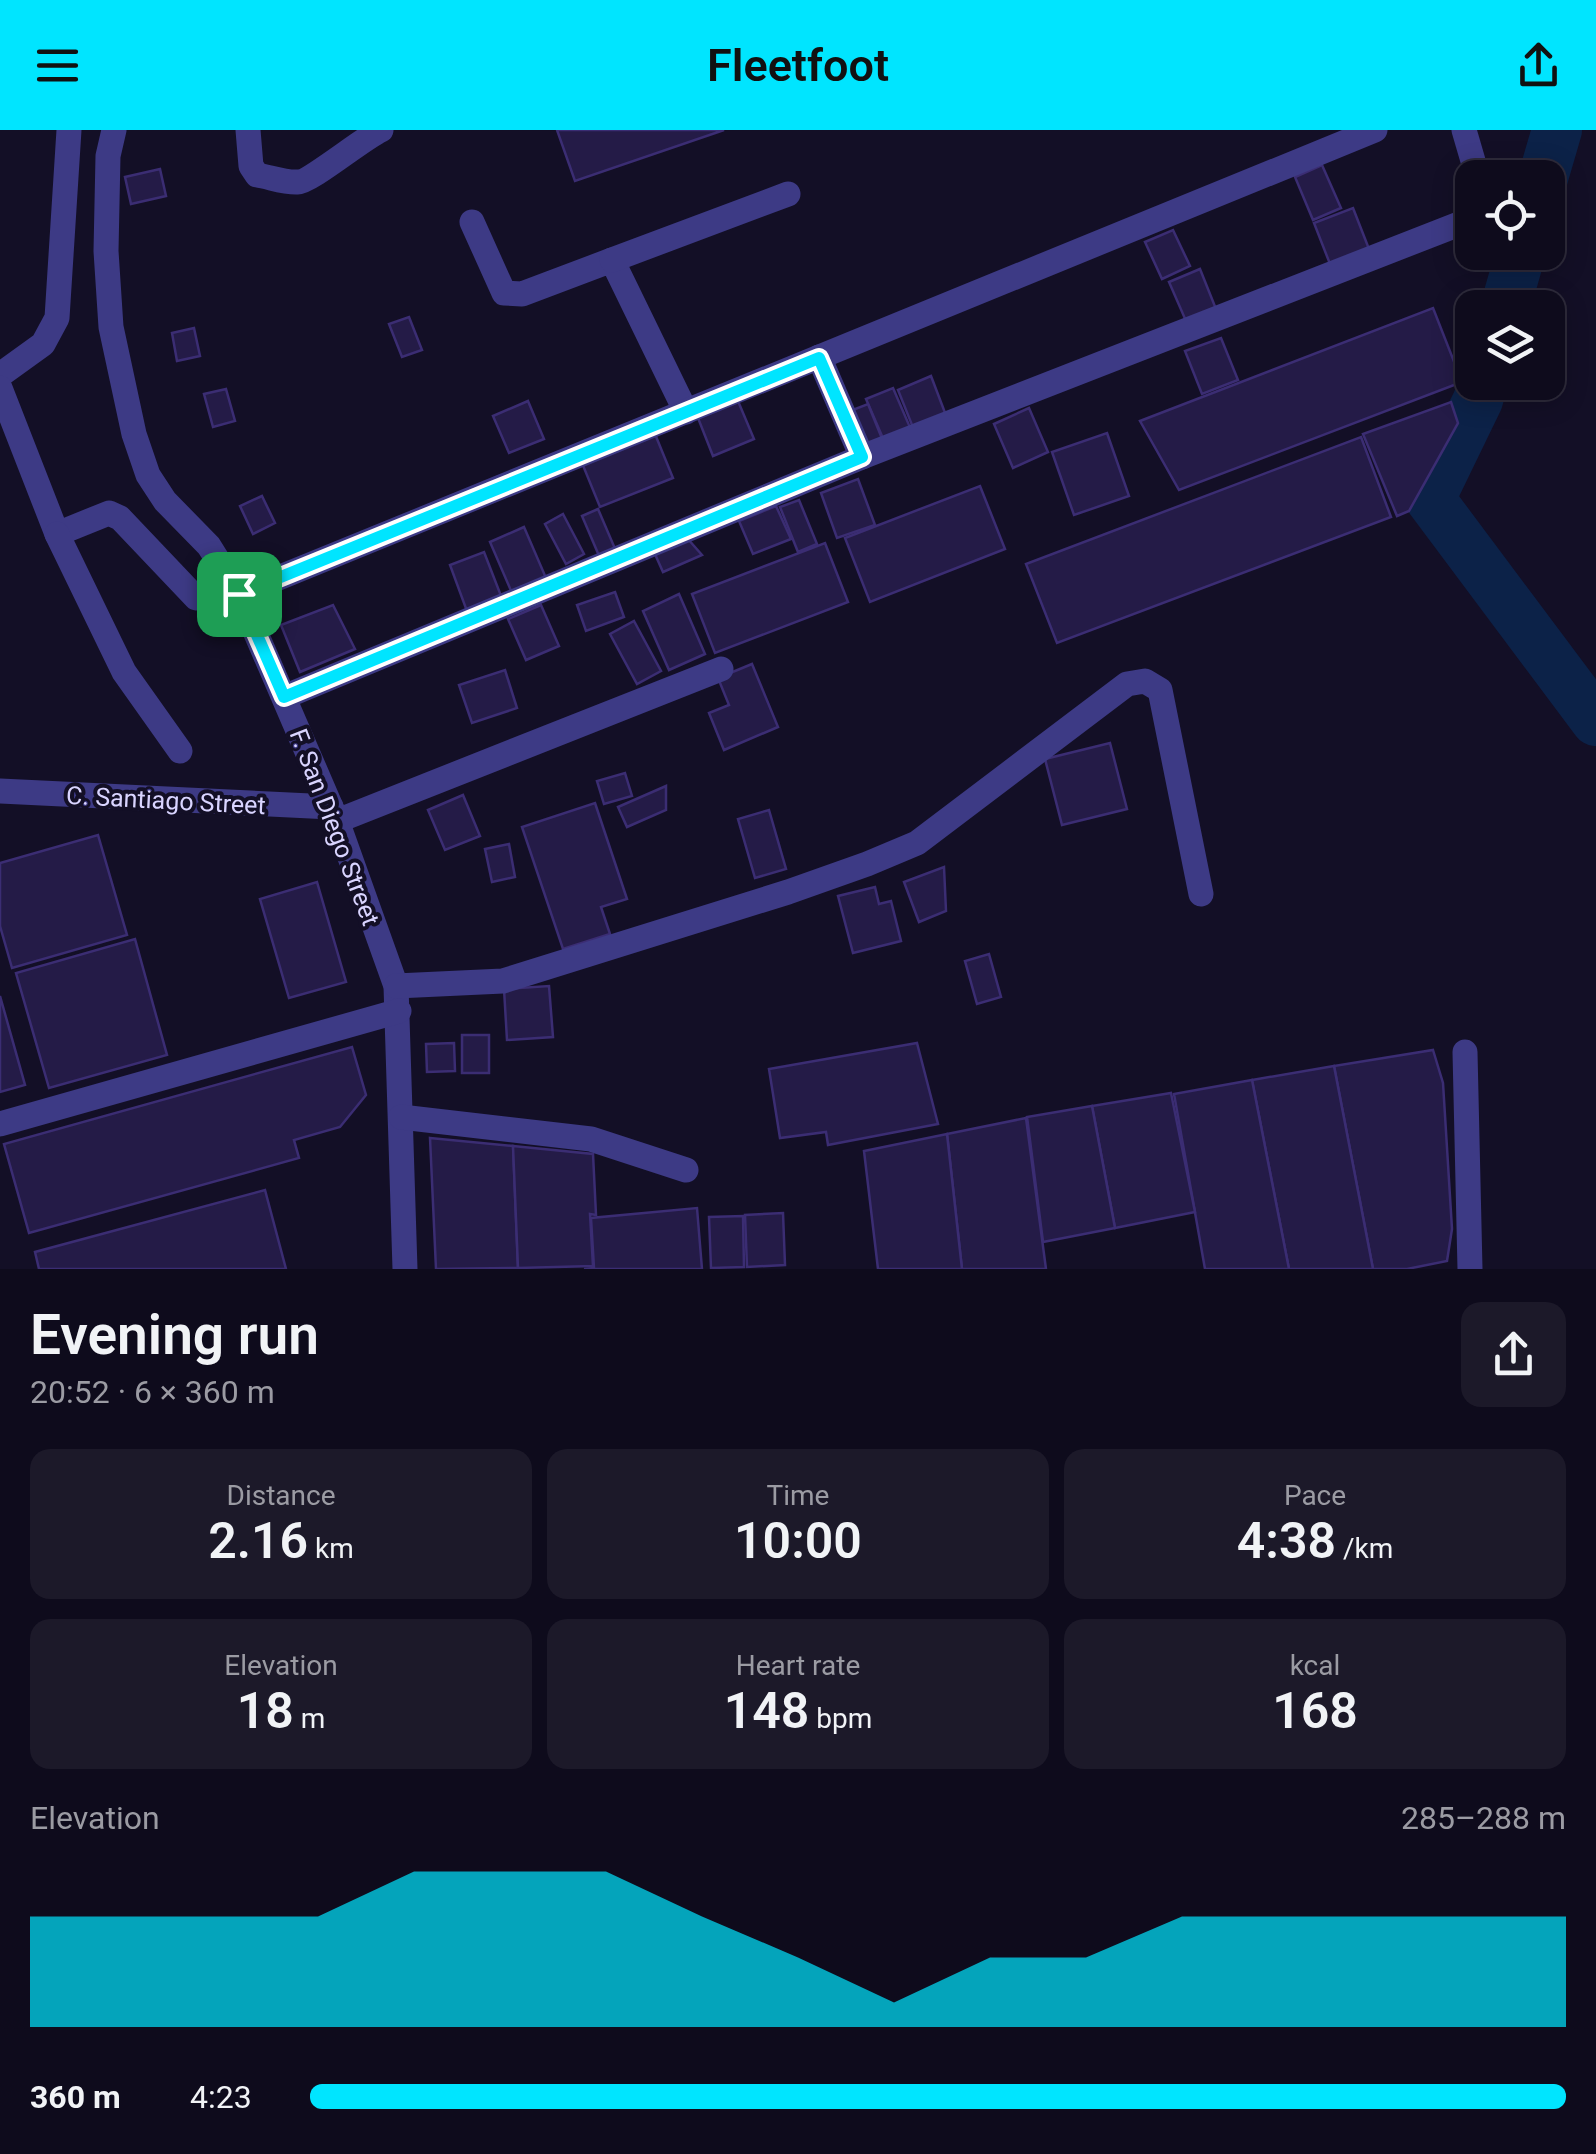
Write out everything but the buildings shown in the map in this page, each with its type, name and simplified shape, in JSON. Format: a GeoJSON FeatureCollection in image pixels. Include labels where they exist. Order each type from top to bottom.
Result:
{"type":"FeatureCollection","features":[{"type":"Feature","properties":{"kind":"street"},"geometry":{"type":"LineString","coordinates":[[0,375],[43,344],[58,318],[69,130]]}},
{"type":"Feature","properties":{"kind":"street","name":"F. San Diego Street"},"geometry":{"type":"LineString","coordinates":[[114,130],[108,156],[108,289],[111,327],[134,434],[148,475],[165,501],[209,546],[239,594],[334,814],[397,998],[404,1269]]}},
{"type":"Feature","properties":{"kind":"street"},"geometry":{"type":"LineString","coordinates":[[248,130],[251,166],[257,175],[296,182],[310,180],[362,139],[381,130]]}},
{"type":"Feature","properties":{"kind":"street"},"geometry":{"type":"LineString","coordinates":[[239,594],[1375,130]]}},
{"type":"Feature","properties":{"kind":"street"},"geometry":{"type":"LineString","coordinates":[[1464,130],[1473,160]]}},
{"type":"Feature","properties":{"kind":"street"},"geometry":{"type":"LineString","coordinates":[[472,222],[504,293],[522,294],[788,194]]}},
{"type":"Feature","properties":{"kind":"street"},"geometry":{"type":"LineString","coordinates":[[284,697],[862,457],[1455,226]]}},
{"type":"Feature","properties":{"kind":"street"},"geometry":{"type":"LineString","coordinates":[[612,260],[686,412]]}},
{"type":"Feature","properties":{"kind":"street"},"geometry":{"type":"LineString","coordinates":[[819,358],[862,457]]}},
{"type":"Feature","properties":{"kind":"street"},"geometry":{"type":"LineString","coordinates":[[0,388],[58,534],[124,672],[180,751]]}},
{"type":"Feature","properties":{"kind":"street"},"geometry":{"type":"LineString","coordinates":[[58,534],[109,513],[120,518],[196,598]]}},
{"type":"Feature","properties":{"kind":"street"},"geometry":{"type":"LineString","coordinates":[[334,814],[721,669]]}},
{"type":"Feature","properties":{"kind":"street"},"geometry":{"type":"LineString","coordinates":[[0,1124],[397,998],[503,981],[867,864],[917,842],[1128,684],[1146,681],[1160,690],[1200,894]]}},
{"type":"Feature","properties":{"kind":"street","name":"C. Santiago Street"},"geometry":{"type":"LineString","coordinates":[[0,791],[334,814]]}},
{"type":"Feature","properties":{"kind":"street"},"geometry":{"type":"LineString","coordinates":[[1465,1052],[1470,1269]]}},
{"type":"Feature","properties":{"kind":"street"},"geometry":{"type":"LineString","coordinates":[[401,1118],[591,1139],[686,1170]]}},
{"type":"Feature","properties":{"kind":"waterway"},"geometry":{"type":"LineString","coordinates":[[1548,160],[1557,130]]}},
{"type":"Feature","properties":{"kind":"waterway"},"geometry":{"type":"LineString","coordinates":[[1510,290],[1516,270]]}},
{"type":"Feature","properties":{"kind":"waterway"},"geometry":{"type":"LineString","coordinates":[[1478,400],[1430,499],[1596,721]]}},
{"type":"Feature","properties":{"kind":"route"},"geometry":{"type":"LineString","coordinates":[[819,358],[862,457],[284,697],[239,594],[819,358]]}}]}
